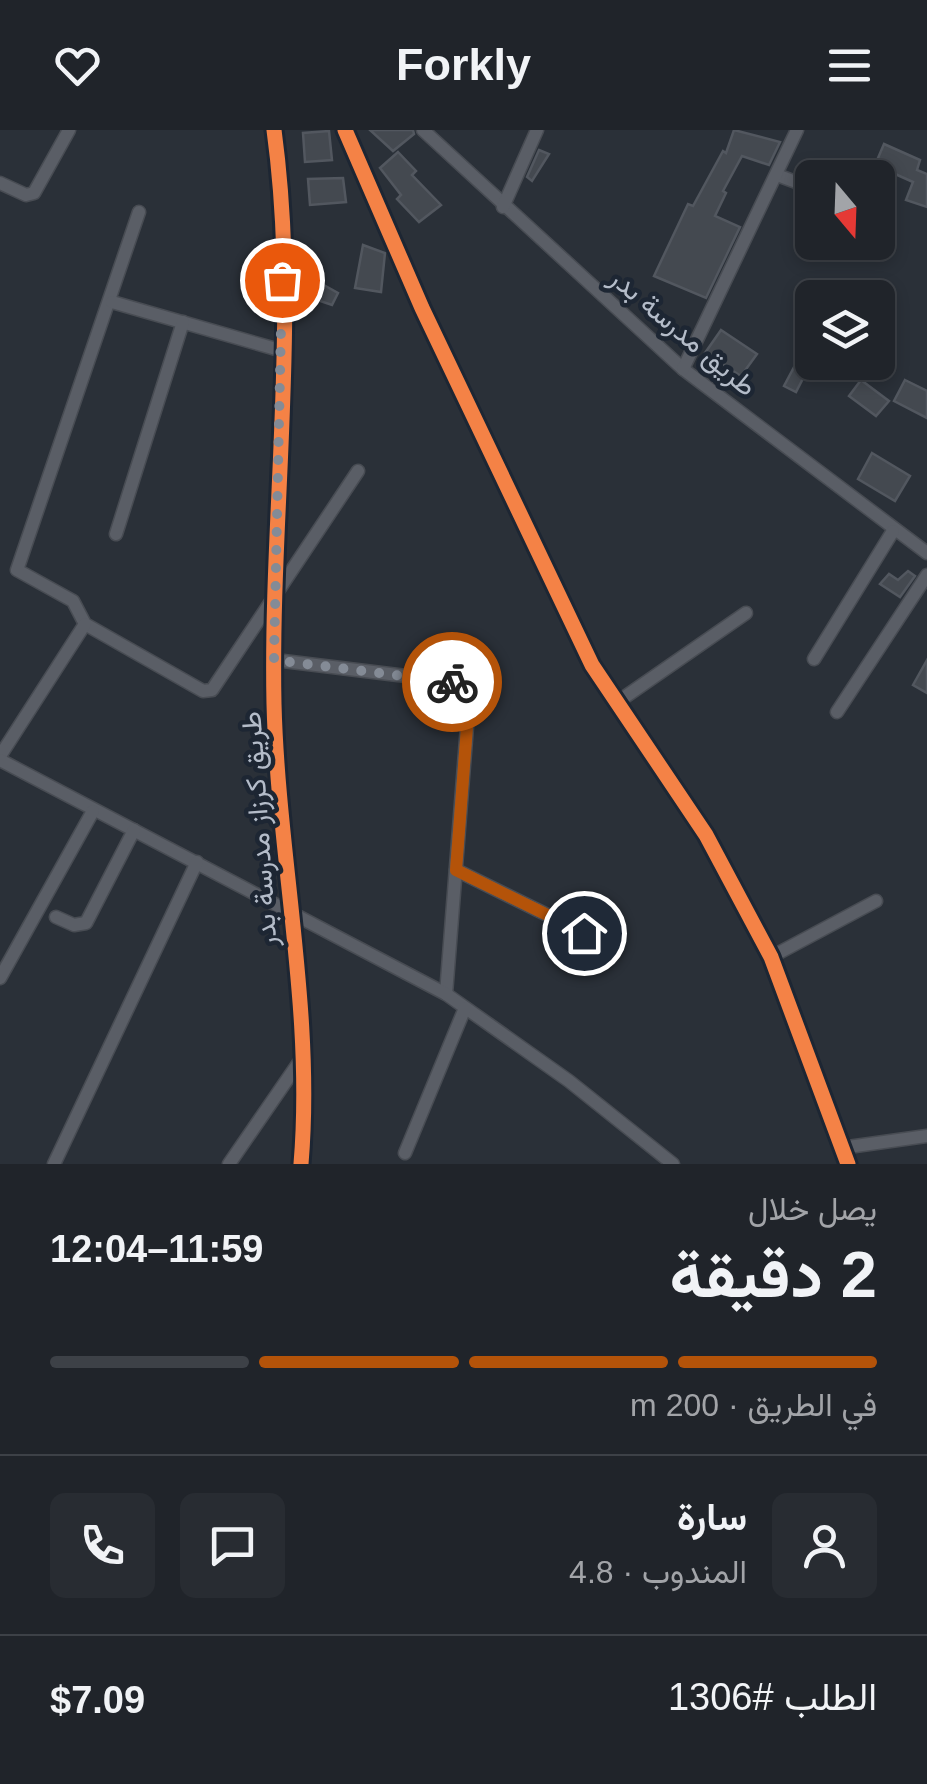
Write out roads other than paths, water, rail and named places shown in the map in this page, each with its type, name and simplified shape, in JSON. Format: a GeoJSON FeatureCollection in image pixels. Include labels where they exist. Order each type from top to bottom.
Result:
{"type":"FeatureCollection","features":[{"type":"Feature","properties":{"kind":"street"},"geometry":{"type":"LineString","coordinates":[[0,184],[26,195],[34,193],[69,130]]}},
{"type":"Feature","properties":{"kind":"street","name":"طريق كرزاز مدرسة بدر"},"geometry":{"type":"LineString","coordinates":[[274,130],[282,351],[274,660],[288,912],[302,1058],[301,1164]]}},
{"type":"Feature","properties":{"kind":"street"},"geometry":{"type":"LineString","coordinates":[[345,130],[592,665],[706,834],[771,958],[848,1164]]}},
{"type":"Feature","properties":{"kind":"street"},"geometry":{"type":"LineString","coordinates":[[504,207],[536,130]]}},
{"type":"Feature","properties":{"kind":"street"},"geometry":{"type":"LineString","coordinates":[[683,369],[796,130]]}},
{"type":"Feature","properties":{"kind":"street","name":"طريق مدرسة بدر"},"geometry":{"type":"LineString","coordinates":[[428,132],[504,207],[683,369],[892,531],[927,553]]}},
{"type":"Feature","properties":{"kind":"street"},"geometry":{"type":"LineString","coordinates":[[778,175],[795,182]]}},
{"type":"Feature","properties":{"kind":"street"},"geometry":{"type":"LineString","coordinates":[[139,212],[112,302],[17,570],[73,601],[85,624],[203,691],[212,690],[358,471]]}},
{"type":"Feature","properties":{"kind":"street"},"geometry":{"type":"LineString","coordinates":[[112,302],[282,351]]}},
{"type":"Feature","properties":{"kind":"street"},"geometry":{"type":"LineString","coordinates":[[116,534],[183,322]]}},
{"type":"Feature","properties":{"kind":"street"},"geometry":{"type":"LineString","coordinates":[[814,658],[892,531]]}},
{"type":"Feature","properties":{"kind":"street"},"geometry":{"type":"LineString","coordinates":[[838,712],[927,575]]}},
{"type":"Feature","properties":{"kind":"street"},"geometry":{"type":"LineString","coordinates":[[619,701],[746,613]]}},
{"type":"Feature","properties":{"kind":"street"},"geometry":{"type":"LineString","coordinates":[[85,624],[0,758],[93,811],[446,994],[568,1081],[673,1164]]}},
{"type":"Feature","properties":{"kind":"street"},"geometry":{"type":"LineString","coordinates":[[274,660],[447,680],[465,688],[469,701],[446,994]]}},
{"type":"Feature","properties":{"kind":"street"},"geometry":{"type":"LineString","coordinates":[[0,978],[93,811]]}},
{"type":"Feature","properties":{"kind":"street"},"geometry":{"type":"LineString","coordinates":[[56,916],[74,926],[86,923],[134,830]]}},
{"type":"Feature","properties":{"kind":"street"},"geometry":{"type":"LineString","coordinates":[[54,1164],[197,862]]}},
{"type":"Feature","properties":{"kind":"street"},"geometry":{"type":"LineString","coordinates":[[456,870],[584,933]]}},
{"type":"Feature","properties":{"kind":"street"},"geometry":{"type":"LineString","coordinates":[[771,958],[876,901]]}},
{"type":"Feature","properties":{"kind":"street"},"geometry":{"type":"LineString","coordinates":[[405,1153],[465,1008]]}},
{"type":"Feature","properties":{"kind":"street"},"geometry":{"type":"LineString","coordinates":[[229,1164],[302,1058]]}},
{"type":"Feature","properties":{"kind":"street"},"geometry":{"type":"LineString","coordinates":[[841,1148],[927,1136]]}}]}
